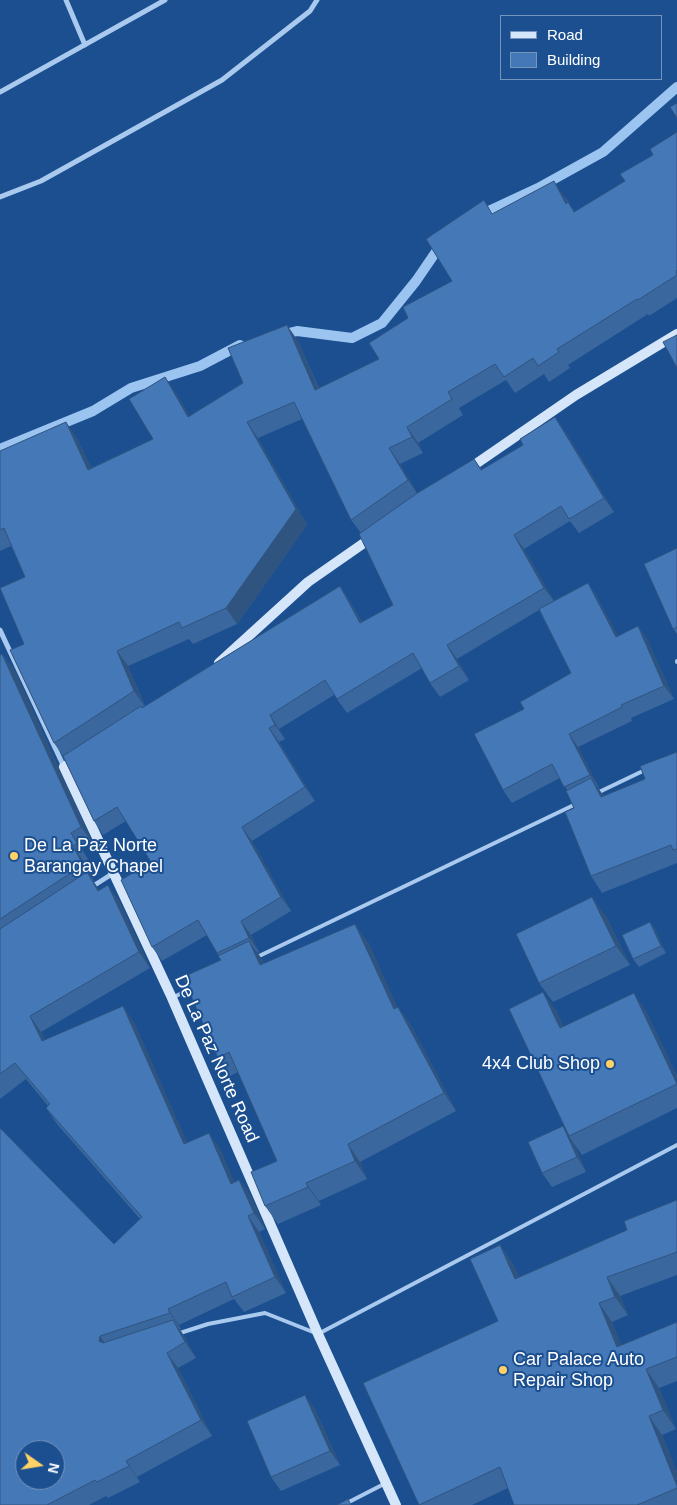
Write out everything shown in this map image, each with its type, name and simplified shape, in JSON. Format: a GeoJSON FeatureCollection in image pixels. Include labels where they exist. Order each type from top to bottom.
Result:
{"type":"FeatureCollection","features":[{"type":"Feature","properties":{"kind":"street"},"geometry":{"type":"LineString","coordinates":[[66,0],[85,45]]}},
{"type":"Feature","properties":{"kind":"street"},"geometry":{"type":"LineString","coordinates":[[0,92],[165,0]]}},
{"type":"Feature","properties":{"kind":"street"},"geometry":{"type":"LineString","coordinates":[[0,197],[42,181],[222,80],[310,10],[317,0]]}},
{"type":"Feature","properties":{"kind":"street"},"geometry":{"type":"LineString","coordinates":[[459,476],[576,395],[677,334]]}},
{"type":"Feature","properties":{"kind":"street"},"geometry":{"type":"LineString","coordinates":[[213,667],[308,582],[380,532]]}},
{"type":"Feature","properties":{"kind":"street","name":"De La Paz Norte Road"},"geometry":{"type":"LineString","coordinates":[[0,630],[112,874],[172,998],[318,1334],[396,1505]]}},
{"type":"Feature","properties":{"kind":"street"},"geometry":{"type":"LineString","coordinates":[[64,767],[87,752]]}},
{"type":"Feature","properties":{"kind":"street"},"geometry":{"type":"LineString","coordinates":[[88,890],[112,874]]}},
{"type":"Feature","properties":{"kind":"lane"},"geometry":{"type":"LineString","coordinates":[[595,794],[650,768]]}},
{"type":"Feature","properties":{"kind":"lane"},"geometry":{"type":"LineString","coordinates":[[253,959],[586,799]]}},
{"type":"Feature","properties":{"kind":"lane"},"geometry":{"type":"LineString","coordinates":[[172,998],[199,985]]}},
{"type":"Feature","properties":{"kind":"lane"},"geometry":{"type":"LineString","coordinates":[[174,1335],[208,1324],[265,1313],[318,1334],[677,1145]]}},
{"type":"Feature","properties":{"kind":"lane"},"geometry":{"type":"LineString","coordinates":[[343,1505],[386,1484]]}},
{"type":"Feature","properties":{"kind":"building"},"geometry":{"type":"Polygon","coordinates":[[[677,103],[677,118],[670,107],[677,103]]]}},
{"type":"Feature","properties":{"kind":"building"},"geometry":{"type":"Polygon","coordinates":[[[677,132],[677,275],[557,349],[559,352],[538,366],[533,358],[504,377],[495,364],[448,392],[452,399],[407,427],[412,437],[389,448],[408,480],[351,520],[294,402],[247,422],[296,509],[226,608],[182,628],[179,622],[117,651],[134,691],[54,743],[10,650],[24,644],[0,588],[25,577],[4,528],[0,530],[0,451],[66,422],[88,470],[153,439],[129,399],[165,377],[188,417],[243,383],[228,348],[287,325],[315,390],[379,359],[369,343],[408,318],[403,307],[452,281],[426,239],[484,200],[492,214],[554,181],[566,204],[568,202],[574,212],[625,181],[620,174],[653,155],[650,149],[677,132]]]}},
{"type":"Feature","properties":{"kind":"building"},"geometry":{"type":"Polygon","coordinates":[[[677,335],[677,368],[663,342],[677,335]]]}},
{"type":"Feature","properties":{"kind":"building"},"geometry":{"type":"Polygon","coordinates":[[[555,417],[604,498],[569,519],[561,506],[514,535],[544,588],[447,645],[459,666],[430,683],[413,653],[337,699],[325,680],[270,715],[275,725],[269,728],[305,787],[242,827],[281,897],[241,921],[249,938],[217,953],[198,920],[152,947],[121,880],[151,862],[117,807],[94,821],[63,756],[141,706],[142,708],[340,586],[360,623],[393,605],[359,534],[416,494],[474,459],[481,470],[523,445],[520,439],[555,417]]]}},
{"type":"Feature","properties":{"kind":"building"},"geometry":{"type":"Polygon","coordinates":[[[677,548],[677,627],[673,629],[644,564],[677,548]]]}},
{"type":"Feature","properties":{"kind":"building"},"geometry":{"type":"Polygon","coordinates":[[[588,583],[616,637],[638,626],[664,686],[621,705],[622,707],[569,734],[590,775],[564,787],[552,764],[503,790],[474,734],[524,709],[520,702],[571,673],[539,609],[588,583]]]}},
{"type":"Feature","properties":{"kind":"building"},"geometry":{"type":"Polygon","coordinates":[[[2,654],[81,827],[71,833],[77,843],[73,846],[83,865],[0,919],[0,655],[2,654]]]}},
{"type":"Feature","properties":{"kind":"building"},"geometry":{"type":"Polygon","coordinates":[[[677,752],[677,849],[673,850],[671,845],[591,876],[565,812],[574,808],[566,791],[591,778],[601,797],[645,779],[640,766],[677,752]]]}},
{"type":"Feature","properties":{"kind":"building"},"geometry":{"type":"Polygon","coordinates":[[[87,872],[98,891],[108,885],[139,952],[30,1016],[42,1041],[123,1006],[184,1144],[209,1133],[231,1184],[239,1180],[254,1213],[248,1216],[275,1277],[232,1297],[226,1282],[168,1309],[170,1313],[100,1336],[99,1341],[103,1343],[173,1320],[185,1342],[167,1353],[201,1420],[126,1461],[129,1466],[97,1482],[95,1480],[47,1505],[0,1505],[0,1128],[114,1244],[142,1217],[46,1108],[50,1104],[15,1063],[0,1074],[0,929],[87,872]]]}},
{"type":"Feature","properties":{"kind":"building"},"geometry":{"type":"Polygon","coordinates":[[[592,897],[616,946],[539,983],[516,934],[592,897]]]}},
{"type":"Feature","properties":{"kind":"building"},"geometry":{"type":"Polygon","coordinates":[[[650,922],[661,946],[633,959],[622,935],[650,922]]]}},
{"type":"Feature","properties":{"kind":"building"},"geometry":{"type":"Polygon","coordinates":[[[355,924],[394,1009],[398,1007],[444,1093],[348,1144],[355,1161],[306,1183],[308,1187],[265,1206],[251,1172],[277,1161],[229,1052],[218,1058],[183,977],[221,960],[218,956],[249,941],[260,965],[355,924]]]}},
{"type":"Feature","properties":{"kind":"building"},"geometry":{"type":"Polygon","coordinates":[[[543,992],[560,1028],[634,993],[677,1084],[569,1136],[509,1009],[543,992]]]}},
{"type":"Feature","properties":{"kind":"building"},"geometry":{"type":"Polygon","coordinates":[[[563,1126],[577,1157],[542,1173],[528,1142],[563,1126]]]}},
{"type":"Feature","properties":{"kind":"building"},"geometry":{"type":"Polygon","coordinates":[[[677,1200],[677,1252],[607,1277],[615,1297],[599,1303],[617,1347],[677,1322],[677,1357],[646,1369],[663,1410],[649,1416],[677,1488],[637,1505],[514,1505],[500,1467],[419,1505],[363,1383],[498,1321],[470,1259],[500,1245],[515,1279],[627,1230],[624,1221],[677,1200]]]}},
{"type":"Feature","properties":{"kind":"building"},"geometry":{"type":"Polygon","coordinates":[[[305,1395],[330,1451],[271,1477],[247,1421],[305,1395]]]}},
{"type":"Feature","properties":{"kind":"building"},"geometry":{"type":"Polygon","coordinates":[[[348,1499],[351,1505],[337,1505],[348,1499]]]}},
{"type":"Feature","properties":{"kind":"waterway"},"geometry":{"type":"LineString","coordinates":[[480,215],[538,188],[603,152],[677,87]]}},
{"type":"Feature","properties":{"kind":"waterway"},"geometry":{"type":"LineString","coordinates":[[281,335],[297,331],[352,338],[382,323],[416,281],[442,243]]}},
{"type":"Feature","properties":{"kind":"waterway"},"geometry":{"type":"LineString","coordinates":[[0,449],[93,411],[131,388],[200,366],[240,345]]}},
{"type":"Feature","properties":{"kind":"place","name":"De La Paz Norte Barangay Chapel"},"geometry":{"type":"Point","coordinates":[14,856]}},
{"type":"Feature","properties":{"kind":"place","name":"4x4 Club Shop"},"geometry":{"type":"Point","coordinates":[610,1064]}},
{"type":"Feature","properties":{"kind":"place","name":"Car Palace Auto Repair Shop"},"geometry":{"type":"Point","coordinates":[503,1370]}}]}
